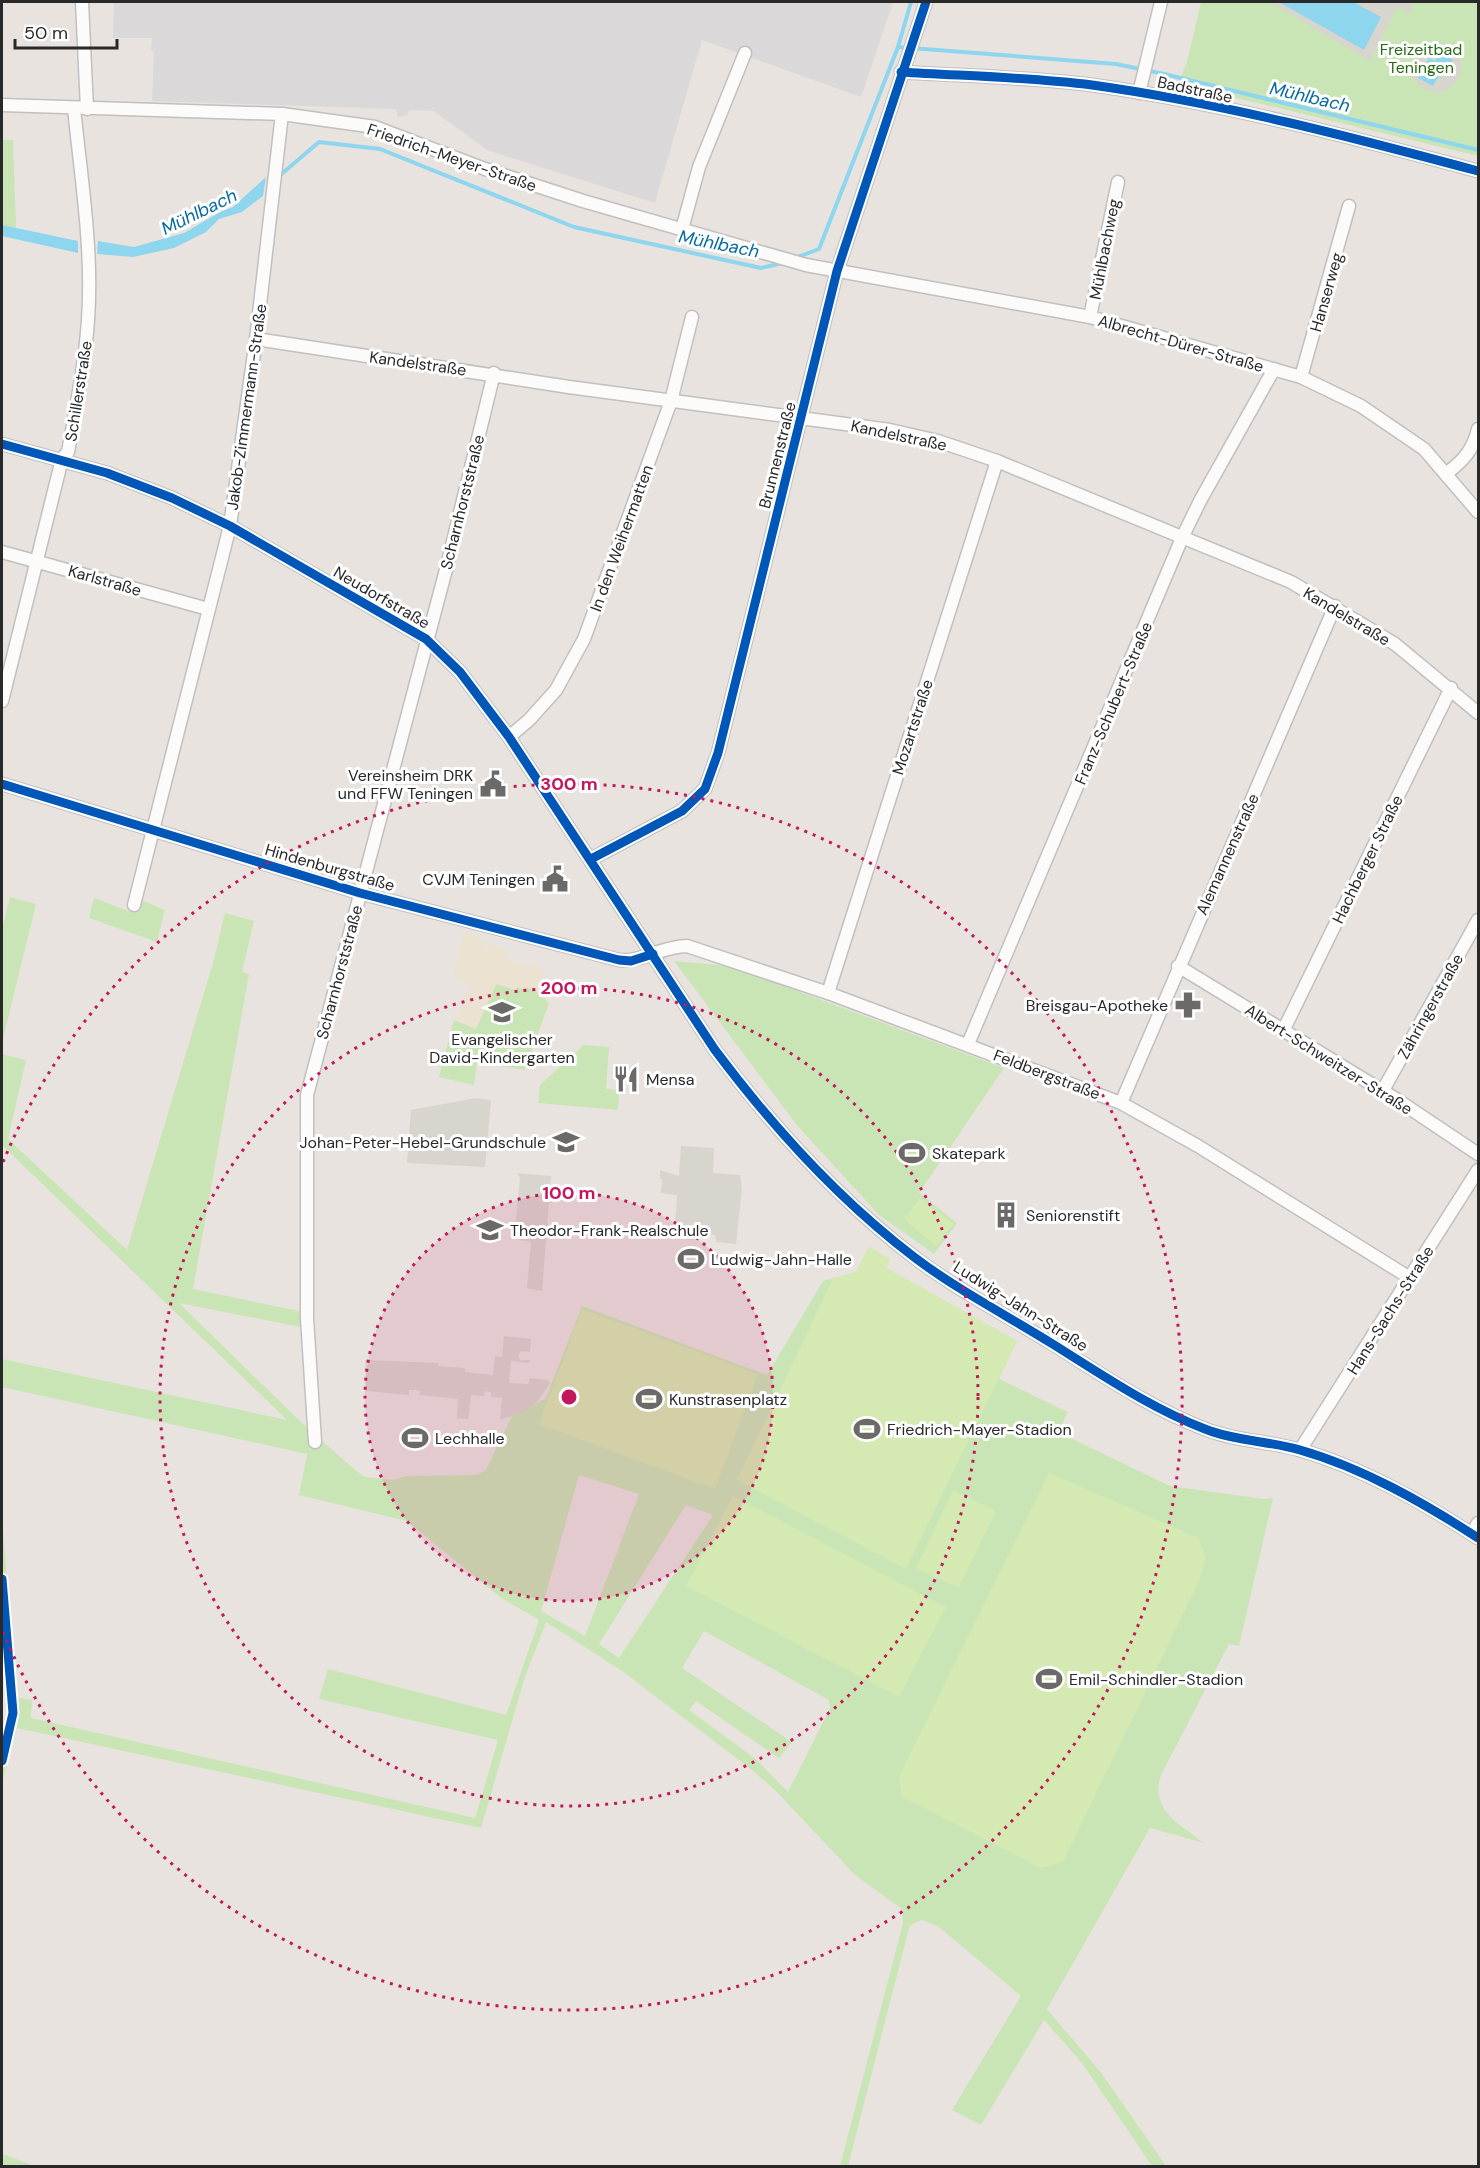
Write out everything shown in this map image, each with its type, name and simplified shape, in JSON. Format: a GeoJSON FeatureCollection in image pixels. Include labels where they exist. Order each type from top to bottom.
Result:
{"type":"FeatureCollection","features":[{"type":"Feature","properties":{"kind":"street","name":"Schillerstraße"},"geometry":{"type":"LineString","coordinates":[[2,701],[62,459],[68,452],[81,383],[88,318],[88,247],[80,108],[82,2]]}},
{"type":"Feature","properties":{"kind":"street","name":"Brunnenstraße"},"geometry":{"type":"LineString","coordinates":[[591,859],[682,811],[705,789],[718,753],[837,270],[906,56],[926,2]]}},
{"type":"Feature","properties":{"kind":"street"},"geometry":{"type":"LineString","coordinates":[[1139,93],[1161,2]]}},
{"type":"Feature","properties":{"kind":"street"},"geometry":{"type":"LineString","coordinates":[[682,229],[699,167],[733,88],[745,53]]}},
{"type":"Feature","properties":{"kind":"street","name":"Badstraße"},"geometry":{"type":"LineString","coordinates":[[901,72],[1089,85],[1139,93],[1294,125],[1479,171]]}},
{"type":"Feature","properties":{"kind":"street","name":"Friedrich-Meyer-Straße"},"geometry":{"type":"LineString","coordinates":[[2,105],[282,114],[375,128],[485,170],[806,265],[837,270]]}},
{"type":"Feature","properties":{"kind":"street","name":"Jakob-Zimmermann-Straße"},"geometry":{"type":"LineString","coordinates":[[134,905],[230,526],[256,339],[282,114]]}},
{"type":"Feature","properties":{"kind":"street","name":"Mühlbachweg"},"geometry":{"type":"LineString","coordinates":[[1090,317],[1118,182]]}},
{"type":"Feature","properties":{"kind":"street","name":"Hanserweg"},"geometry":{"type":"LineString","coordinates":[[1301,377],[1349,206]]}},
{"type":"Feature","properties":{"kind":"street","name":"Albrecht-Dürer-Straße"},"geometry":{"type":"LineString","coordinates":[[837,270],[1090,317],[1301,377],[1361,406],[1424,449],[1479,512]]}},
{"type":"Feature","properties":{"kind":"street","name":"In den Weihermatten"},"geometry":{"type":"LineString","coordinates":[[509,737],[529,720],[556,690],[584,639],[670,401],[692,317]]}},
{"type":"Feature","properties":{"kind":"street","name":"Kandelstraße"},"geometry":{"type":"LineString","coordinates":[[256,339],[670,401],[890,430],[938,441],[997,461],[1291,582],[1335,606],[1395,645],[1451,688],[1479,713]]}},
{"type":"Feature","properties":{"kind":"street","name":"Franz-Schubert-Straße"},"geometry":{"type":"LineString","coordinates":[[968,1044],[1182,538],[1200,501],[1274,369]]}},
{"type":"Feature","properties":{"kind":"street","name":"Scharnhorststraße"},"geometry":{"type":"LineString","coordinates":[[315,1442],[307,1318],[307,1095],[448,562],[494,374]]}},
{"type":"Feature","properties":{"kind":"street"},"geometry":{"type":"LineString","coordinates":[[1447,473],[1462,462],[1474,447],[1479,429]]}},
{"type":"Feature","properties":{"kind":"street","name":"Neudorfstraße"},"geometry":{"type":"LineString","coordinates":[[2,444],[107,473],[172,498],[230,526],[426,639],[460,672],[509,737],[653,954]]}},
{"type":"Feature","properties":{"kind":"street","name":"Mozartstraße"},"geometry":{"type":"LineString","coordinates":[[828,993],[997,461]]}},
{"type":"Feature","properties":{"kind":"street","name":"Karlstraße"},"geometry":{"type":"LineString","coordinates":[[2,552],[208,609]]}},
{"type":"Feature","properties":{"kind":"street","name":"Alemannenstraße"},"geometry":{"type":"LineString","coordinates":[[1121,1102],[1335,606]]}},
{"type":"Feature","properties":{"kind":"street","name":"Hachberger Straße"},"geometry":{"type":"LineString","coordinates":[[1283,1030],[1451,688]]}},
{"type":"Feature","properties":{"kind":"street","name":"Hindenburgstraße"},"geometry":{"type":"LineString","coordinates":[[2,784],[360,893],[619,960],[631,961],[653,954]]}},
{"type":"Feature","properties":{"kind":"street","name":"Zähringerstraße"},"geometry":{"type":"LineString","coordinates":[[1382,1092],[1479,920]]}},
{"type":"Feature","properties":{"kind":"street","name":"Feldbergstraße"},"geometry":{"type":"LineString","coordinates":[[653,954],[668,948],[687,946],[828,993],[1121,1102],[1191,1142],[1410,1278]]}},
{"type":"Feature","properties":{"kind":"street","name":"Ludwig-Jahn-Straße"},"geometry":{"type":"LineString","coordinates":[[653,954],[715,1050],[749,1096],[818,1171],[878,1228],[915,1258],[1113,1382],[1178,1418],[1207,1430],[1300,1450],[1359,1473],[1476,1531]]}},
{"type":"Feature","properties":{"kind":"street","name":"Albert-Schweitzer-Straße"},"geometry":{"type":"LineString","coordinates":[[1178,966],[1479,1154]]}},
{"type":"Feature","properties":{"kind":"street","name":"Hans-Sachs-Straße"},"geometry":{"type":"LineString","coordinates":[[1300,1450],[1479,1170]]}},
{"type":"Feature","properties":{"kind":"shaded area"},"geometry":{"type":"Polygon","coordinates":[[[114,2],[893,2],[861,97],[702,40],[655,203],[487,150],[434,111],[409,110],[407,115],[398,117],[396,109],[152,101],[154,51],[151,50],[152,38],[113,38],[114,2]]]}},
{"type":"Feature","properties":{"kind":"shaded area"},"geometry":{"type":"Polygon","coordinates":[[[1269,2],[1380,17],[1353,2],[1416,2],[1409,13],[1397,7],[1370,61],[1269,2]]]}},
{"type":"Feature","properties":{"kind":"shaded area"},"geometry":{"type":"Polygon","coordinates":[[[1436,42],[1454,49],[1461,67],[1454,85],[1436,92],[1418,85],[1411,67],[1418,49],[1436,42]]]}},
{"type":"Feature","properties":{"kind":"shaded area","name":"Evangelischer David-Kindergarten"},"geometry":{"type":"Polygon","coordinates":[[[464,931],[487,942],[483,952],[486,953],[490,943],[508,951],[505,959],[531,967],[532,964],[539,966],[538,969],[544,971],[536,991],[549,1003],[525,1070],[477,1062],[474,1085],[439,1077],[454,1020],[471,984],[453,976],[464,931]]]}},
{"type":"Feature","properties":{"kind":"shaded area"},"geometry":{"type":"Polygon","coordinates":[[[476,1098],[491,1100],[485,1167],[407,1163],[411,1110],[476,1098]]]}},
{"type":"Feature","properties":{"kind":"shaded area"},"geometry":{"type":"Polygon","coordinates":[[[681,1146],[714,1148],[713,1173],[740,1175],[742,1189],[736,1244],[716,1242],[715,1235],[697,1233],[694,1240],[674,1238],[677,1195],[661,1193],[660,1170],[679,1176],[681,1146]]]}},
{"type":"Feature","properties":{"kind":"shaded area"},"geometry":{"type":"Polygon","coordinates":[[[518,1173],[551,1176],[542,1291],[527,1288],[531,1242],[519,1240],[520,1228],[515,1227],[520,1178],[518,1173]]]}},
{"type":"Feature","properties":{"kind":"shaded area"},"geometry":{"type":"Polygon","coordinates":[[[504,1336],[531,1339],[530,1352],[522,1351],[518,1355],[520,1360],[530,1360],[529,1363],[511,1361],[509,1383],[528,1384],[530,1378],[547,1380],[550,1383],[538,1401],[523,1412],[500,1420],[502,1398],[491,1397],[491,1392],[485,1391],[484,1396],[471,1395],[468,1419],[457,1418],[458,1399],[419,1395],[420,1391],[415,1390],[409,1390],[409,1395],[366,1391],[365,1360],[438,1363],[438,1366],[465,1368],[465,1372],[493,1375],[495,1356],[502,1357],[504,1336]]]}},
{"type":"Feature","properties":{"kind":"green space","name":"Freizeitbad Teningen"},"geometry":{"type":"Polygon","coordinates":[[[1201,2],[1478,2],[1478,156],[1178,84],[1187,62],[1201,2]]]}},
{"type":"Feature","properties":{"kind":"green space"},"geometry":{"type":"Polygon","coordinates":[[[2,140],[13,140],[16,228],[2,225],[2,140]]]}},
{"type":"Feature","properties":{"kind":"green space"},"geometry":{"type":"Polygon","coordinates":[[[10,897],[36,904],[2,1043],[2,929],[10,897]]]}},
{"type":"Feature","properties":{"kind":"green space"},"geometry":{"type":"Polygon","coordinates":[[[94,898],[134,913],[139,899],[165,910],[157,942],[89,918],[94,898]]]}},
{"type":"Feature","properties":{"kind":"green space"},"geometry":{"type":"Polygon","coordinates":[[[225,913],[254,921],[242,972],[249,974],[193,1289],[299,1311],[301,1327],[179,1303],[306,1427],[365,1477],[394,1480],[406,1476],[476,1475],[486,1470],[512,1416],[546,1398],[582,1306],[767,1375],[823,1281],[856,1272],[869,1247],[890,1259],[886,1268],[1017,1341],[999,1379],[1068,1412],[1058,1432],[1170,1486],[1264,1499],[1273,1498],[1239,1646],[1229,1644],[1161,1775],[1159,1787],[1163,1807],[1169,1815],[1204,1843],[1150,1828],[1047,2009],[1102,2074],[1166,2166],[1152,2166],[1082,2063],[1044,2020],[981,2125],[952,2110],[1021,1996],[939,1927],[922,1920],[912,1924],[909,1928],[848,2166],[840,2166],[903,1923],[902,1909],[855,1875],[774,1789],[747,1766],[622,1671],[546,1622],[524,1680],[481,1828],[17,1728],[2,1783],[2,1746],[7,1699],[2,1661],[2,1514],[16,1697],[32,1700],[31,1718],[475,1818],[498,1740],[319,1699],[328,1669],[506,1715],[539,1620],[500,1597],[407,1521],[299,1495],[307,1454],[2,1387],[2,1359],[287,1420],[2,1145],[2,1054],[26,1060],[8,1139],[127,1250],[213,963],[225,913]],[[579,1475],[541,1611],[585,1636],[639,1494],[579,1475]],[[686,1505],[599,1644],[619,1658],[713,1515],[686,1505]],[[704,1631],[682,1668],[792,1742],[779,1758],[696,1701],[689,1710],[757,1760],[788,1792],[830,1708],[829,1700],[704,1631]]]}},
{"type":"Feature","properties":{"kind":"green space"},"geometry":{"type":"Polygon","coordinates":[[[674,961],[730,966],[1004,1068],[919,1193],[957,1223],[934,1254],[879,1215],[796,1124],[674,961]]]}},
{"type":"Feature","properties":{"kind":"green space","name":"Evangelischer David-Kindergarten"},"geometry":{"type":"Polygon","coordinates":[[[496,984],[516,990],[517,987],[525,990],[526,987],[536,991],[549,1003],[525,1070],[477,1062],[474,1085],[439,1077],[454,1020],[476,1029],[496,984]]]}},
{"type":"Feature","properties":{"kind":"green space"},"geometry":{"type":"Polygon","coordinates":[[[584,1045],[609,1047],[606,1089],[619,1090],[618,1110],[538,1103],[540,1085],[584,1045]]]}},
{"type":"Feature","properties":{"kind":"green space"},"geometry":{"type":"Polygon","coordinates":[[[920,1198],[954,1224],[936,1246],[904,1219],[920,1198]]]}},
{"type":"Feature","properties":{"kind":"green space","name":"Friedrich-Mayer-Stadion"},"geometry":{"type":"Polygon","coordinates":[[[869,1247],[890,1259],[886,1268],[1017,1341],[906,1569],[737,1480],[833,1279],[856,1272],[869,1247]]]}},
{"type":"Feature","properties":{"kind":"green space","name":"Kunstrasenplatz"},"geometry":{"type":"Polygon","coordinates":[[[582,1309],[758,1374],[715,1489],[539,1424],[582,1309]]]}},
{"type":"Feature","properties":{"kind":"green space","name":"Emil-Schindler-Stadion"},"geometry":{"type":"Polygon","coordinates":[[[1049,1473],[1199,1538],[1206,1557],[1199,1581],[1063,1862],[1041,1868],[902,1797],[899,1776],[1049,1473]]]}},
{"type":"Feature","properties":{"kind":"green space"},"geometry":{"type":"Polygon","coordinates":[[[953,1490],[996,1511],[959,1588],[916,1568],[953,1490]]]}},
{"type":"Feature","properties":{"kind":"green space"},"geometry":{"type":"Polygon","coordinates":[[[733,1496],[946,1607],[899,1697],[686,1586],[733,1496]]]}},
{"type":"Feature","properties":{"kind":"green space"},"geometry":{"type":"Polygon","coordinates":[[[2,2154],[35,2166],[2,2166],[2,2154]]]}},
{"type":"Feature","properties":{"kind":"water"},"geometry":{"type":"Polygon","coordinates":[[[1279,2],[1353,2],[1381,17],[1364,50],[1279,2]]]}},
{"type":"Feature","properties":{"kind":"water"},"geometry":{"type":"Polygon","coordinates":[[[1440,53],[1453,60],[1446,71],[1442,70],[1433,86],[1418,78],[1429,58],[1435,61],[1440,53]]]}},
{"type":"Feature","properties":{"kind":"water"},"geometry":{"type":"Polygon","coordinates":[[[266,177],[263,196],[242,212],[219,219],[206,232],[174,248],[133,257],[97,254],[98,241],[134,247],[184,233],[233,207],[266,177]]]}},
{"type":"Feature","properties":{"kind":"water"},"geometry":{"type":"Polygon","coordinates":[[[2,225],[78,241],[78,253],[2,236],[2,225]]]}},
{"type":"Feature","properties":{"kind":"waterway"},"geometry":{"type":"LineString","coordinates":[[898,47],[911,2]]}},
{"type":"Feature","properties":{"kind":"waterway","name":"Mühlbach"},"geometry":{"type":"LineString","coordinates":[[795,258],[819,249],[898,47],[1116,64],[1478,150]]}},
{"type":"Feature","properties":{"kind":"waterway","name":"Mühlbach"},"geometry":{"type":"LineString","coordinates":[[278,177],[319,142],[380,149],[574,227],[761,268],[783,263]]}},
{"type":"Feature","properties":{"kind":"cycle path"},"geometry":{"type":"LineString","coordinates":[[591,859],[682,811],[705,789],[718,753],[837,271],[926,2]]}},
{"type":"Feature","properties":{"kind":"cycle path"},"geometry":{"type":"LineString","coordinates":[[901,72],[1044,80],[1141,92],[1286,122],[1478,171]]}},
{"type":"Feature","properties":{"kind":"cycle path"},"geometry":{"type":"LineString","coordinates":[[2,444],[107,473],[172,498],[230,526],[426,639],[460,672],[509,737],[715,1050],[759,1106],[807,1160],[859,1211],[930,1269],[1126,1390],[1185,1421],[1216,1433],[1300,1450],[1347,1466],[1415,1500],[1478,1538]]}},
{"type":"Feature","properties":{"kind":"cycle path"},"geometry":{"type":"LineString","coordinates":[[2,784],[360,893],[619,960],[631,961],[653,954]]}},
{"type":"Feature","properties":{"kind":"cycle path"},"geometry":{"type":"LineString","coordinates":[[2,1579],[13,1713],[2,1761]]}},
{"type":"Feature","properties":{"kind":"place","name":"Vereinsheim DRK und FFW Teningen"},"geometry":{"type":"Point","coordinates":[493,784]}},
{"type":"Feature","properties":{"kind":"place","name":"CVJM Teningen"},"geometry":{"type":"Point","coordinates":[555,879]}},
{"type":"Feature","properties":{"kind":"place","name":"Breisgau-Apotheke"},"geometry":{"type":"Point","coordinates":[1188,1005]}},
{"type":"Feature","properties":{"kind":"place","name":"Evangelischer David-Kindergarten"},"geometry":{"type":"Point","coordinates":[502,1012]}},
{"type":"Feature","properties":{"kind":"place","name":"Mensa"},"geometry":{"type":"Point","coordinates":[626,1079]}},
{"type":"Feature","properties":{"kind":"place","name":"Johan-Peter-Hebel-Grundschule"},"geometry":{"type":"Point","coordinates":[566,1142]}},
{"type":"Feature","properties":{"kind":"place","name":"Skatepark"},"geometry":{"type":"Point","coordinates":[912,1153]}},
{"type":"Feature","properties":{"kind":"place","name":"Seniorenstift"},"geometry":{"type":"Point","coordinates":[1006,1215]}},
{"type":"Feature","properties":{"kind":"place","name":"Theodor-Frank-Realschule"},"geometry":{"type":"Point","coordinates":[490,1230]}},
{"type":"Feature","properties":{"kind":"place","name":"Ludwig-Jahn-Halle"},"geometry":{"type":"Point","coordinates":[691,1259]}},
{"type":"Feature","properties":{"kind":"place","name":"Kunstrasenplatz"},"geometry":{"type":"Point","coordinates":[649,1399]}},
{"type":"Feature","properties":{"kind":"place","name":"Friedrich-Mayer-Stadion"},"geometry":{"type":"Point","coordinates":[867,1429]}},
{"type":"Feature","properties":{"kind":"place","name":"Lechhalle"},"geometry":{"type":"Point","coordinates":[415,1438]}},
{"type":"Feature","properties":{"kind":"place","name":"Emil-Schindler-Stadion"},"geometry":{"type":"Point","coordinates":[1049,1679]}}]}
